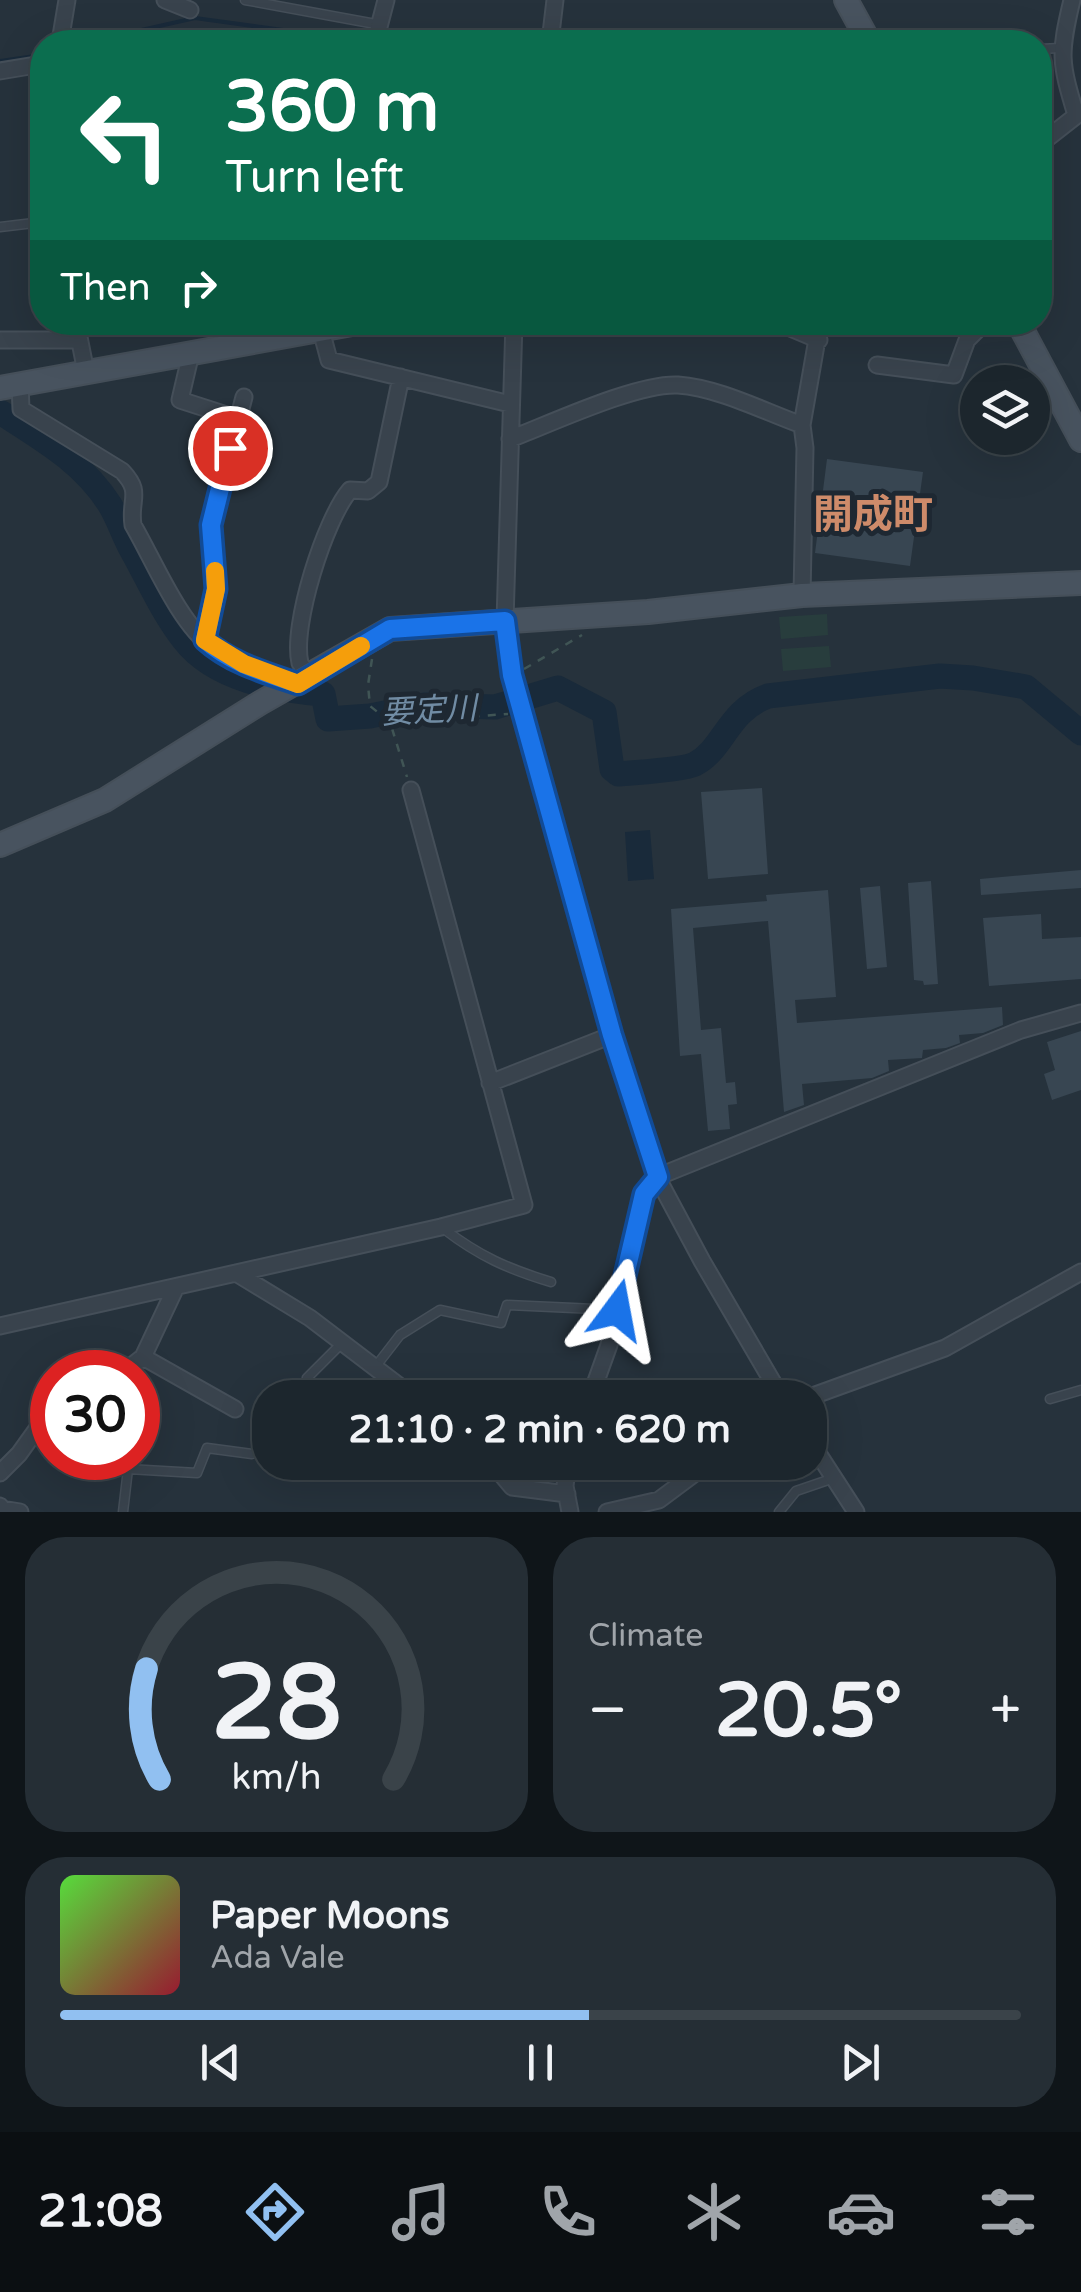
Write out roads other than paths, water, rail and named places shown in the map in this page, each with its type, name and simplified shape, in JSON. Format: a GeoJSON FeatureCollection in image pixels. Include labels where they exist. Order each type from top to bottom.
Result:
{"type":"FeatureCollection","features":[{"type":"Feature","properties":{"kind":"street"},"geometry":{"type":"LineString","coordinates":[[62,30],[67,0]]}},
{"type":"Feature","properties":{"kind":"street"},"geometry":{"type":"LineString","coordinates":[[165,0],[190,10]]}},
{"type":"Feature","properties":{"kind":"street"},"geometry":{"type":"LineString","coordinates":[[378,30],[386,0]]}},
{"type":"Feature","properties":{"kind":"street"},"geometry":{"type":"LineString","coordinates":[[551,30],[555,0]]}},
{"type":"Feature","properties":{"kind":"street"},"geometry":{"type":"LineString","coordinates":[[846,0],[862,30]]}},
{"type":"Feature","properties":{"kind":"street"},"geometry":{"type":"LineString","coordinates":[[1052,135],[1078,114],[1063,74],[1060,48],[1072,0]]}},
{"type":"Feature","properties":{"kind":"street"},"geometry":{"type":"LineString","coordinates":[[0,71],[30,66]]}},
{"type":"Feature","properties":{"kind":"street"},"geometry":{"type":"LineString","coordinates":[[77,335],[86,372]]}},
{"type":"Feature","properties":{"kind":"street"},"geometry":{"type":"LineString","coordinates":[[242,335],[191,353],[10,386],[22,409],[122,471],[132,482],[136,493],[131,512],[133,525],[192,629],[244,664],[303,680]]}},
{"type":"Feature","properties":{"kind":"street"},"geometry":{"type":"LineString","coordinates":[[322,335],[329,360],[510,404]]}},
{"type":"Feature","properties":{"kind":"street"},"geometry":{"type":"LineString","coordinates":[[513,335],[505,621],[512,675],[612,1035],[658,1177],[771,1380]]}},
{"type":"Feature","properties":{"kind":"street"},"geometry":{"type":"LineString","coordinates":[[802,595],[802,424],[818,335]]}},
{"type":"Feature","properties":{"kind":"street"},"geometry":{"type":"LineString","coordinates":[[878,365],[954,375],[972,335]]}},
{"type":"Feature","properties":{"kind":"street"},"geometry":{"type":"LineString","coordinates":[[1025,335],[1081,440]]}},
{"type":"Feature","properties":{"kind":"street"},"geometry":{"type":"LineString","coordinates":[[0,340],[78,340]]}},
{"type":"Feature","properties":{"kind":"street"},"geometry":{"type":"LineString","coordinates":[[191,353],[180,400],[236,418]]}},
{"type":"Feature","properties":{"kind":"street"},"geometry":{"type":"LineString","coordinates":[[303,680],[303,612],[316,561],[336,507],[350,490],[368,491],[380,482],[402,377]]}},
{"type":"Feature","properties":{"kind":"street"},"geometry":{"type":"LineString","coordinates":[[510,439],[648,388],[674,385],[697,388],[802,424]]}},
{"type":"Feature","properties":{"kind":"street"},"geometry":{"type":"LineString","coordinates":[[224,478],[244,397]]}},
{"type":"Feature","properties":{"kind":"street"},"geometry":{"type":"LineString","coordinates":[[0,845],[105,800],[260,703],[390,629],[600,615],[802,595],[1081,584]]}},
{"type":"Feature","properties":{"kind":"street"},"geometry":{"type":"LineString","coordinates":[[205,640],[216,589]]}},
{"type":"Feature","properties":{"kind":"street"},"geometry":{"type":"LineString","coordinates":[[0,1326],[524,1205],[411,790]]}},
{"type":"Feature","properties":{"kind":"street"},"geometry":{"type":"LineString","coordinates":[[596,1380],[609,1345],[644,1194],[658,1177],[1022,1030],[1081,1013]]}},
{"type":"Feature","properties":{"kind":"street"},"geometry":{"type":"LineString","coordinates":[[490,1082],[612,1035]]}},
{"type":"Feature","properties":{"kind":"street"},"geometry":{"type":"LineString","coordinates":[[827,1391],[946,1348],[1081,1272]]}},
{"type":"Feature","properties":{"kind":"street"},"geometry":{"type":"LineString","coordinates":[[236,1273],[310,1318],[393,1380]]}},
{"type":"Feature","properties":{"kind":"street"},"geometry":{"type":"LineString","coordinates":[[146,1350],[176,1287]]}},
{"type":"Feature","properties":{"kind":"street"},"geometry":{"type":"LineString","coordinates":[[160,1367],[235,1409]]}},
{"type":"Feature","properties":{"kind":"street"},"geometry":{"type":"LineString","coordinates":[[0,1473],[30,1439]]}},
{"type":"Feature","properties":{"kind":"street"},"geometry":{"type":"LineString","coordinates":[[827,1467],[856,1512]]}},
{"type":"Feature","properties":{"kind":"street"},"geometry":{"type":"LineString","coordinates":[[506,1480],[512,1487],[567,1494]]}},
{"type":"Feature","properties":{"kind":"street"},"geometry":{"type":"LineString","coordinates":[[567,1480],[570,1512]]}},
{"type":"Feature","properties":{"kind":"street"},"geometry":{"type":"LineString","coordinates":[[607,1512],[660,1500],[686,1480]]}},
{"type":"Feature","properties":{"kind":"street"},"geometry":{"type":"LineString","coordinates":[[0,1506],[20,1512]]}},
{"type":"Feature","properties":{"kind":"lane"},"geometry":{"type":"LineString","coordinates":[[246,0],[380,24]]}},
{"type":"Feature","properties":{"kind":"lane"},"geometry":{"type":"LineString","coordinates":[[1052,48],[1060,48]]}},
{"type":"Feature","properties":{"kind":"lane"},"geometry":{"type":"LineString","coordinates":[[0,227],[30,223]]}},
{"type":"Feature","properties":{"kind":"lane"},"geometry":{"type":"LineString","coordinates":[[216,589],[211,525],[224,478]]}},
{"type":"Feature","properties":{"kind":"lane"},"geometry":{"type":"LineString","coordinates":[[441,1227],[476,1254],[551,1282]]}},
{"type":"Feature","properties":{"kind":"lane"},"geometry":{"type":"LineString","coordinates":[[376,1366],[400,1336],[440,1310],[501,1323],[507,1305],[617,1310]]}},
{"type":"Feature","properties":{"kind":"lane"},"geometry":{"type":"LineString","coordinates":[[308,1380],[343,1342]]}},
{"type":"Feature","properties":{"kind":"lane"},"geometry":{"type":"LineString","coordinates":[[1050,1399],[1081,1390]]}},
{"type":"Feature","properties":{"kind":"lane"},"geometry":{"type":"LineString","coordinates":[[123,1512],[128,1468],[198,1473],[207,1448],[252,1454]]}},
{"type":"Feature","properties":{"kind":"lane"},"geometry":{"type":"LineString","coordinates":[[780,1512],[796,1491],[834,1478]]}},
{"type":"Feature","properties":{"kind":"water"},"geometry":{"type":"Polygon","coordinates":[[[650,830],[654,879],[628,881],[625,832],[650,830]]]}},
{"type":"Feature","properties":{"kind":"waterway"},"geometry":{"type":"LineString","coordinates":[[142,30],[195,18],[283,30]]}},
{"type":"Feature","properties":{"kind":"waterway"},"geometry":{"type":"LineString","coordinates":[[0,61],[30,57]]}},
{"type":"Feature","properties":{"kind":"waterway","name":"要定川"},"geometry":{"type":"LineString","coordinates":[[0,412],[61,452],[99,490],[169,618],[197,654],[229,674],[286,690],[323,694],[328,719],[370,716],[425,705],[495,707],[558,688],[604,712],[612,769],[618,774],[695,764],[713,749],[743,711],[768,696],[940,676],[1026,687],[1081,733]]}},
{"type":"Feature","properties":{"kind":"district","name":"開成町"},"geometry":{"type":"Point","coordinates":[873,514]}}]}
